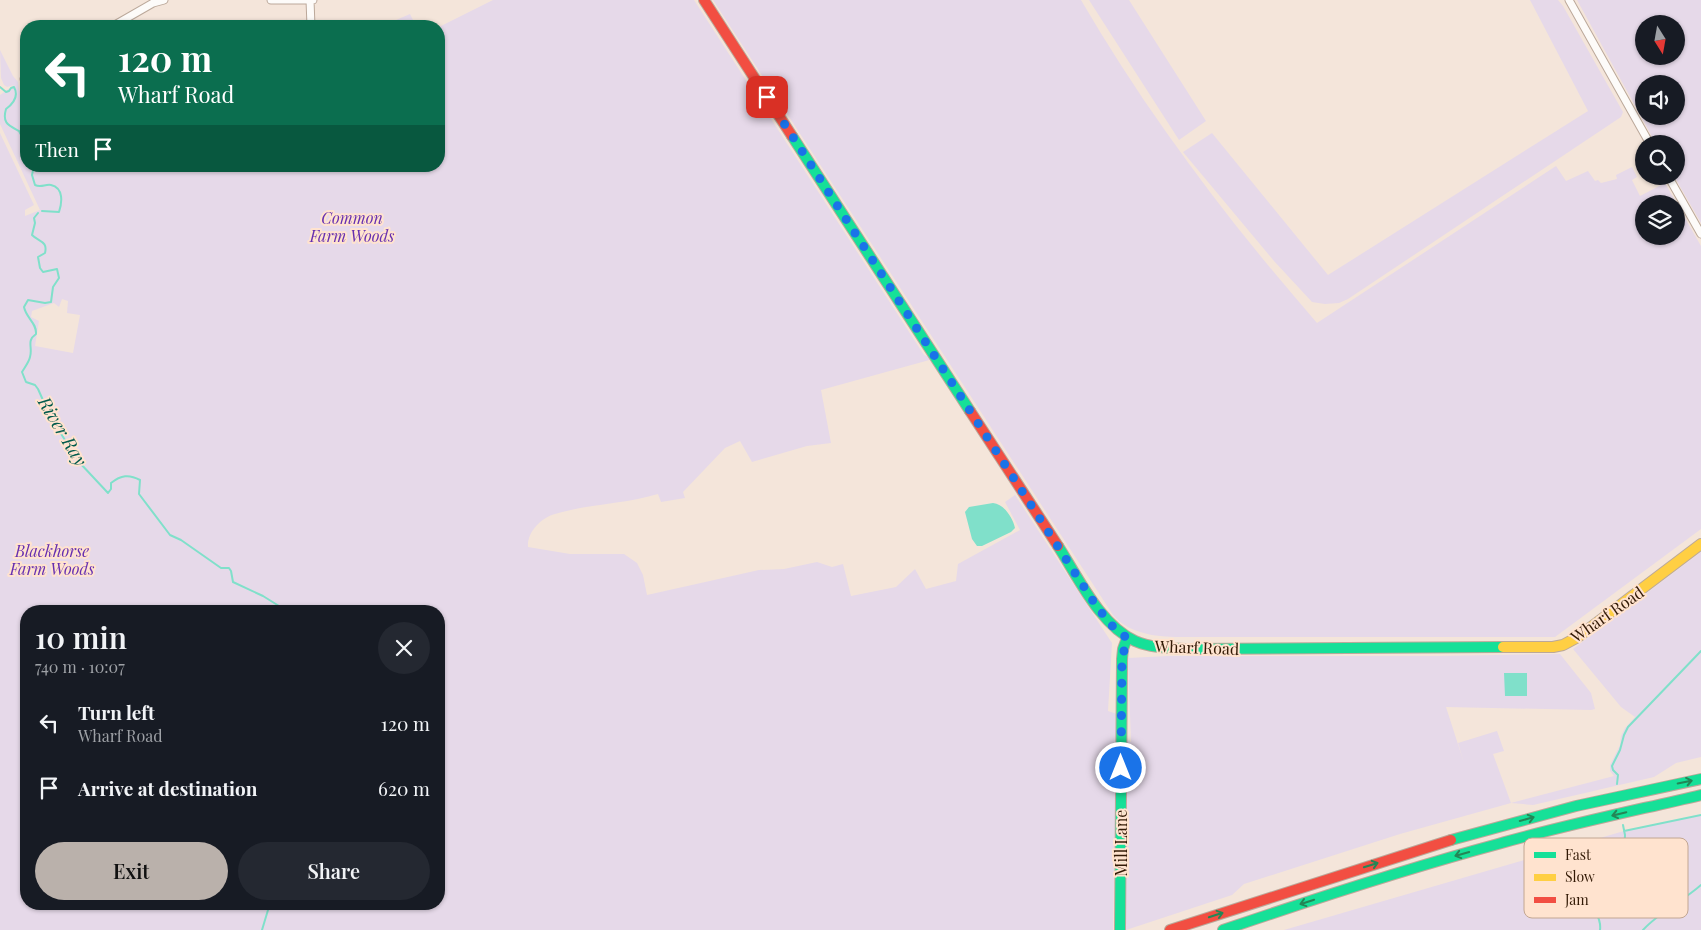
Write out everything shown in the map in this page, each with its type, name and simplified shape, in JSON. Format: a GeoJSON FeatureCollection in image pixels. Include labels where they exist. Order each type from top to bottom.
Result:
{"type":"FeatureCollection","features":[{"type":"Feature","properties":{"kind":"main road","name":"Wharf Road"},"geometry":{"type":"LineString","coordinates":[[704,0],[1094,603],[1110,624],[1127,638],[1150,646],[1182,649],[1554,647],[1563,645],[1578,637],[1701,544]]}},
{"type":"Feature","properties":{"kind":"main road","name":"Mill Lane"},"geometry":{"type":"LineString","coordinates":[[1120,930],[1122,659],[1127,638]]}},
{"type":"Feature","properties":{"kind":"main road"},"geometry":{"type":"LineString","coordinates":[[1170,930],[1358,869],[1526,819],[1701,779]]}},
{"type":"Feature","properties":{"kind":"main road"},"geometry":{"type":"LineString","coordinates":[[1222,930],[1391,875],[1466,853],[1538,833],[1701,796]]}},
{"type":"Feature","properties":{"kind":"street"},"geometry":{"type":"LineString","coordinates":[[124,20],[164,0]]}},
{"type":"Feature","properties":{"kind":"street"},"geometry":{"type":"LineString","coordinates":[[271,0],[311,0],[311,20]]}},
{"type":"Feature","properties":{"kind":"street"},"geometry":{"type":"LineString","coordinates":[[1568,0],[1645,135]]}},
{"type":"Feature","properties":{"kind":"street"},"geometry":{"type":"LineString","coordinates":[[1673,185],[1701,234]]}},
{"type":"Feature","properties":{"kind":"green space"},"geometry":{"type":"Polygon","coordinates":[[[493,0],[694,0],[924,355],[933,359],[821,390],[831,443],[807,446],[752,462],[740,441],[725,448],[683,492],[685,498],[661,502],[658,494],[555,514],[536,526],[528,541],[528,547],[570,554],[624,554],[637,563],[643,575],[647,595],[759,570],[784,569],[817,562],[832,567],[843,564],[851,596],[896,587],[915,569],[926,589],[956,581],[958,564],[1020,530],[1005,502],[1015,495],[1112,643],[1108,711],[1117,714],[1113,930],[0,930],[0,133],[34,205],[25,210],[25,216],[40,210],[22,172],[445,172],[445,24],[493,0]],[[62,299],[59,307],[54,303],[32,311],[31,317],[39,321],[35,346],[73,353],[80,315],[67,313],[68,301],[62,299]]]}},
{"type":"Feature","properties":{"kind":"green space"},"geometry":{"type":"Polygon","coordinates":[[[713,0],[1081,0],[1134,85],[1191,167],[1252,246],[1317,323],[1556,166],[1566,181],[1588,171],[1595,181],[1598,180],[1601,183],[1617,179],[1616,175],[1632,167],[1635,178],[1632,180],[1640,195],[1635,195],[1635,245],[1685,245],[1685,218],[1701,246],[1701,529],[1555,637],[1168,637],[1143,633],[1122,623],[1113,615],[713,0]]]}},
{"type":"Feature","properties":{"kind":"green space"},"geometry":{"type":"Polygon","coordinates":[[[1089,0],[1129,0],[1206,121],[1179,140],[1089,0]]]}},
{"type":"Feature","properties":{"kind":"green space"},"geometry":{"type":"Polygon","coordinates":[[[1530,0],[1558,0],[1563,6],[1623,112],[1621,117],[1348,299],[1339,303],[1325,304],[1312,302],[1274,261],[1183,152],[1212,133],[1328,275],[1588,111],[1530,0]]]}},
{"type":"Feature","properties":{"kind":"green space"},"geometry":{"type":"Polygon","coordinates":[[[1577,0],[1701,0],[1701,223],[1679,185],[1685,185],[1685,135],[1651,135],[1646,125],[1685,125],[1685,75],[1635,75],[1635,106],[1577,0]]]}},
{"type":"Feature","properties":{"kind":"green space"},"geometry":{"type":"Polygon","coordinates":[[[410,14],[413,20],[396,20],[410,14]]]}},
{"type":"Feature","properties":{"kind":"green space"},"geometry":{"type":"Polygon","coordinates":[[[0,50],[18,82],[20,167],[0,124],[0,95],[14,85],[7,87],[1,78],[0,50]]]}},
{"type":"Feature","properties":{"kind":"green space"},"geometry":{"type":"Polygon","coordinates":[[[1661,185],[1666,185],[1672,195],[1642,195],[1661,185]]]}},
{"type":"Feature","properties":{"kind":"green space"},"geometry":{"type":"Polygon","coordinates":[[[1701,552],[1701,757],[1676,763],[1654,777],[1533,805],[1511,803],[1614,776],[1610,771],[1610,765],[1620,745],[1621,736],[1625,728],[1635,717],[1621,707],[1573,649],[1701,552]]]}},
{"type":"Feature","properties":{"kind":"green space"},"geometry":{"type":"Polygon","coordinates":[[[1560,654],[1591,693],[1595,709],[1446,707],[1464,763],[1458,743],[1497,731],[1504,751],[1493,754],[1511,803],[1400,834],[1244,884],[1232,895],[1126,930],[1125,740],[1131,742],[1128,658],[1168,656],[1560,654]]]}},
{"type":"Feature","properties":{"kind":"green space"},"geometry":{"type":"Polygon","coordinates":[[[1701,815],[1701,930],[1284,930],[1524,860],[1524,918],[1688,918],[1688,838],[1600,838],[1701,815]]]}},
{"type":"Feature","properties":{"kind":"water"},"geometry":{"type":"Polygon","coordinates":[[[993,503],[1001,506],[1007,512],[1015,528],[1011,532],[982,546],[977,546],[972,539],[965,512],[969,507],[993,503]]]}},
{"type":"Feature","properties":{"kind":"water"},"geometry":{"type":"Polygon","coordinates":[[[1504,673],[1527,673],[1527,696],[1505,696],[1504,673]]]}},
{"type":"Feature","properties":{"kind":"waterway","name":"River Ray"},"geometry":{"type":"LineString","coordinates":[[0,87],[6,92],[14,87],[16,96],[6,109],[5,121],[20,133]]}},
{"type":"Feature","properties":{"kind":"waterway","name":"River Ray"},"geometry":{"type":"LineString","coordinates":[[33,172],[35,185],[51,185],[58,189],[61,196],[59,212],[42,211]]}},
{"type":"Feature","properties":{"kind":"waterway","name":"River Ray"},"geometry":{"type":"LineString","coordinates":[[38,213],[34,218],[35,223],[32,235],[42,242],[46,249],[45,253],[38,257],[40,268],[43,272],[57,269],[59,278],[53,287],[51,302],[45,303],[28,300],[24,307],[36,330],[36,334],[31,339],[31,353],[28,363],[22,372],[26,382],[35,385],[38,389],[51,418],[79,462],[108,493],[111,489],[111,483],[118,478],[129,476],[140,480],[139,494],[170,535],[181,540],[221,568],[229,568],[233,582],[277,605]]}},
{"type":"Feature","properties":{"kind":"waterway"},"geometry":{"type":"LineString","coordinates":[[1617,784],[1618,775],[1612,766],[1628,727],[1701,651]]}},
{"type":"Feature","properties":{"kind":"waterway"},"geometry":{"type":"LineString","coordinates":[[1624,831],[1701,815]]}},
{"type":"Feature","properties":{"kind":"waterway"},"geometry":{"type":"LineString","coordinates":[[1623,825],[1625,838]]}},
{"type":"Feature","properties":{"kind":"waterway"},"geometry":{"type":"LineString","coordinates":[[1688,895],[1701,885]]}},
{"type":"Feature","properties":{"kind":"waterway","name":"River Ray"},"geometry":{"type":"LineString","coordinates":[[262,930],[268,910]]}},
{"type":"Feature","properties":{"kind":"waterway"},"geometry":{"type":"LineString","coordinates":[[1599,918],[1600,930]]}},
{"type":"Feature","properties":{"kind":"waterway"},"geometry":{"type":"LineString","coordinates":[[1643,930],[1656,918]]}},
{"type":"Feature","properties":{"kind":"traffic: fast"},"geometry":{"type":"LineString","coordinates":[[792,136],[970,411]]}},
{"type":"Feature","properties":{"kind":"traffic: fast"},"geometry":{"type":"LineString","coordinates":[[1058,546],[1091,599],[1111,624],[1122,634],[1148,645],[1188,649],[1503,647]]}},
{"type":"Feature","properties":{"kind":"traffic: fast"},"geometry":{"type":"LineString","coordinates":[[1120,930],[1122,659],[1127,638]]}},
{"type":"Feature","properties":{"kind":"traffic: fast"},"geometry":{"type":"LineString","coordinates":[[1451,840],[1576,806],[1701,779]]}},
{"type":"Feature","properties":{"kind":"traffic: fast"},"geometry":{"type":"LineString","coordinates":[[1223,930],[1360,885],[1463,854],[1548,831],[1701,795]]}},
{"type":"Feature","properties":{"kind":"traffic: slow"},"geometry":{"type":"LineString","coordinates":[[1503,647],[1553,647],[1563,645],[1578,637],[1701,544]]}},
{"type":"Feature","properties":{"kind":"traffic: jam"},"geometry":{"type":"LineString","coordinates":[[704,0],[792,136]]}},
{"type":"Feature","properties":{"kind":"traffic: jam"},"geometry":{"type":"LineString","coordinates":[[970,411],[1058,546]]}},
{"type":"Feature","properties":{"kind":"traffic: jam"},"geometry":{"type":"LineString","coordinates":[[1170,930],[1451,840]]}},
{"type":"Feature","properties":{"kind":"route"},"geometry":{"type":"LineString","coordinates":[[767,97],[1097,607],[1114,628],[1127,638],[1122,659],[1121,768]]}},
{"type":"Feature","properties":{"kind":"park label","name":"Common Farm Woods"},"geometry":{"type":"Point","coordinates":[352,226]}},
{"type":"Feature","properties":{"kind":"park label","name":"Blackhorse Farm Woods"},"geometry":{"type":"Point","coordinates":[52,559]}}]}
